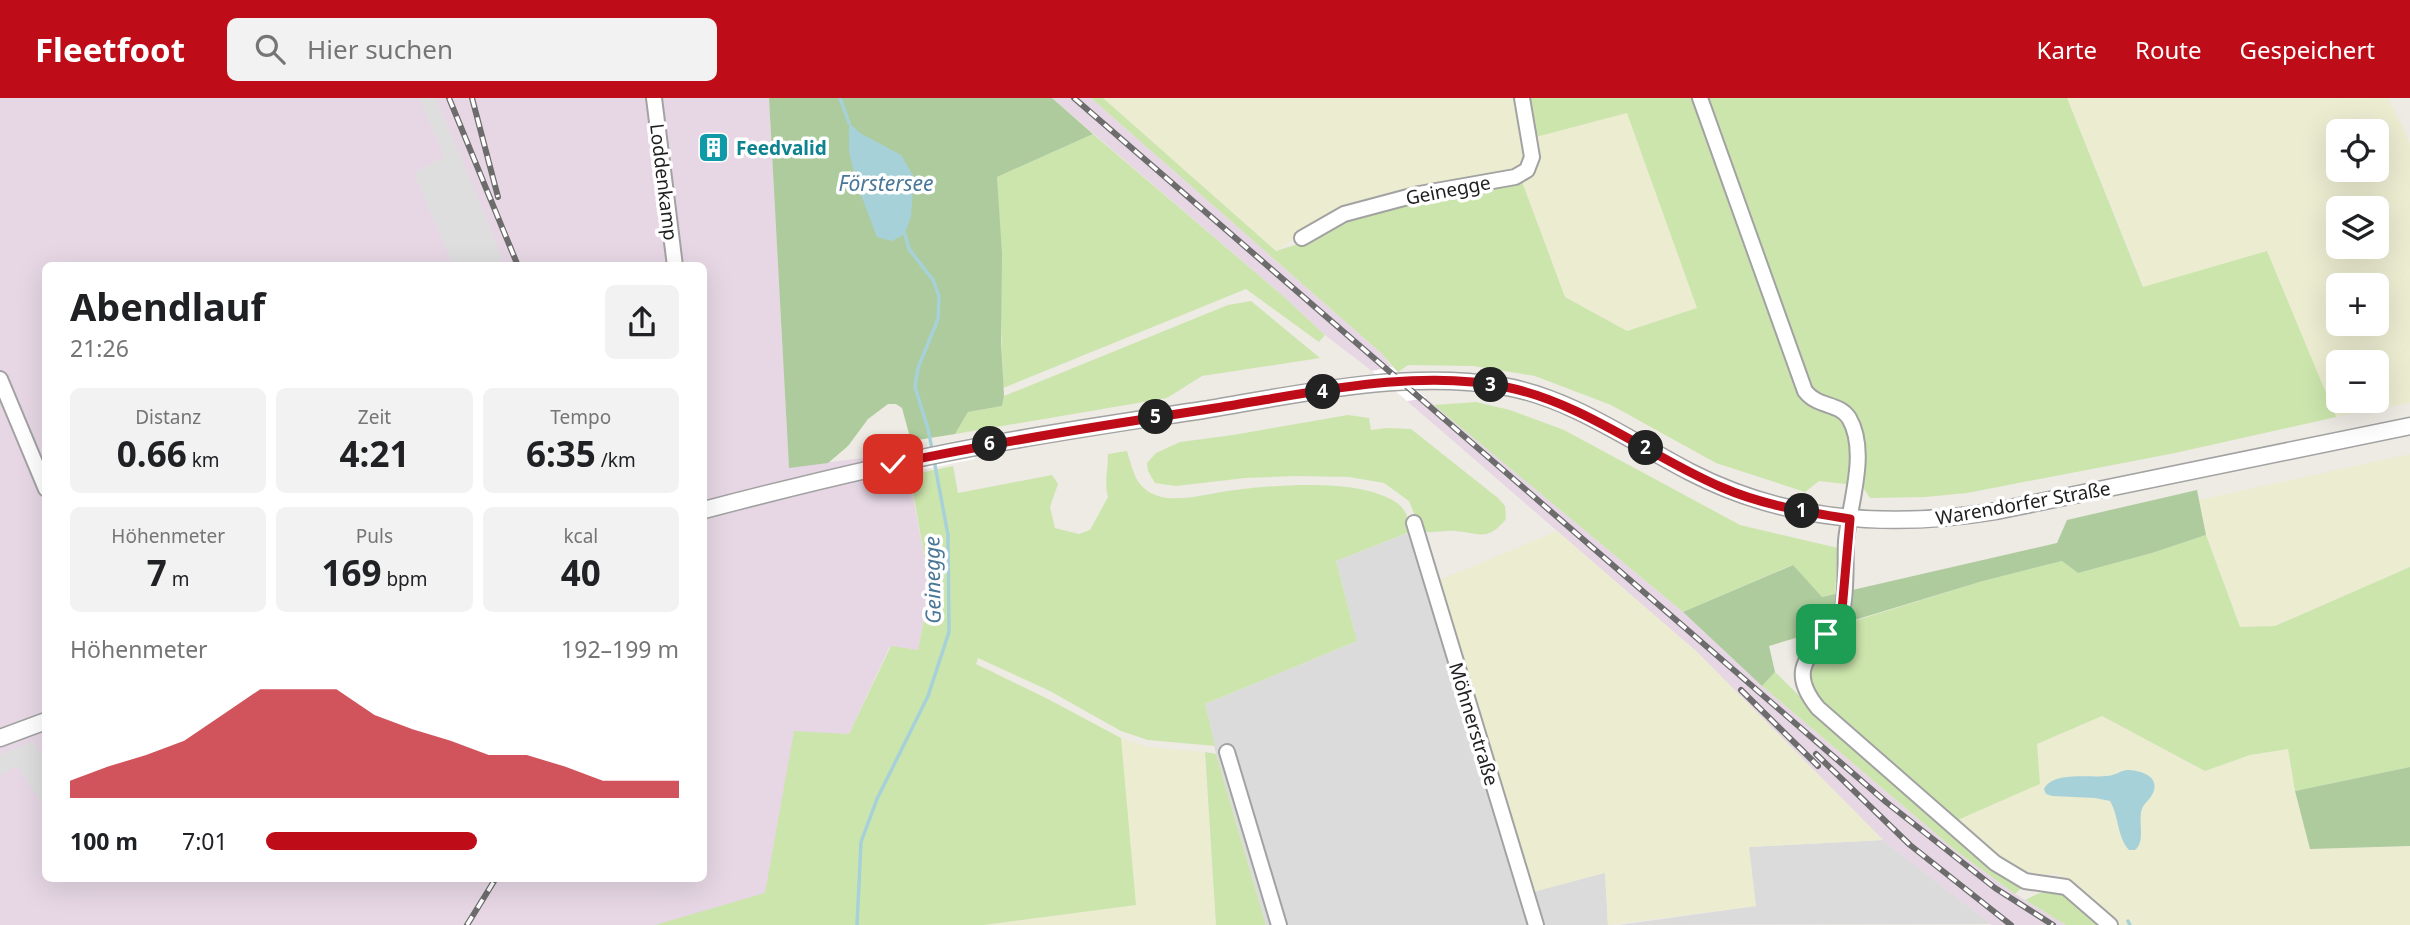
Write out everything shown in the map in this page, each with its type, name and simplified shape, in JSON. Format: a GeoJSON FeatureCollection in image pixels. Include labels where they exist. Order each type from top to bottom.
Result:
{"type":"FeatureCollection","features":[{"type":"Feature","properties":{"kind":"street","name":"Loddenkamp"},"geometry":{"type":"LineString","coordinates":[[654,98],[674,262]]}},
{"type":"Feature","properties":{"kind":"street","name":"Geinegge"},"geometry":{"type":"LineString","coordinates":[[1302,238],[1344,214],[1419,194],[1515,177],[1527,170],[1532,158],[1522,98]]}},
{"type":"Feature","properties":{"kind":"street"},"geometry":{"type":"LineString","coordinates":[[1700,98],[1805,391],[1810,398],[1835,407],[1849,419],[1855,440],[1857,464],[1842,610],[1836,622],[1812,649],[1805,666],[1804,677],[1811,699],[1995,863],[2025,881],[2066,887],[2110,925]]}},
{"type":"Feature","properties":{"kind":"street"},"geometry":{"type":"LineString","coordinates":[[0,379],[42,479]]}},
{"type":"Feature","properties":{"kind":"street","name":"Warendorfer Straße"},"geometry":{"type":"LineString","coordinates":[[707,506],[973,447],[1392,382],[1464,381],[1506,387],[1572,409],[1723,488],[1760,501],[1850,519],[1913,521],[1971,515],[2410,426]]}},
{"type":"Feature","properties":{"kind":"street","name":"Möhnerstraße"},"geometry":{"type":"LineString","coordinates":[[1414,523],[1536,925]]}},
{"type":"Feature","properties":{"kind":"street"},"geometry":{"type":"LineString","coordinates":[[0,738],[42,722]]}},
{"type":"Feature","properties":{"kind":"street"},"geometry":{"type":"LineString","coordinates":[[1227,752],[1279,925]]}},
{"type":"Feature","properties":{"kind":"shaded area"},"geometry":{"type":"Polygon","coordinates":[[[0,98],[769,98],[789,467],[897,454],[911,485],[930,588],[918,651],[890,646],[849,734],[773,860],[766,893],[769,925],[0,925],[0,98]]]}},
{"type":"Feature","properties":{"kind":"shaded area"},"geometry":{"type":"Polygon","coordinates":[[[419,98],[436,98],[502,257],[501,262],[451,262],[414,173],[444,157],[419,98]]]}},
{"type":"Feature","properties":{"kind":"shaded area"},"geometry":{"type":"Polygon","coordinates":[[[1052,98],[1091,98],[1381,353],[1392,367],[1372,371],[1325,335],[1052,98]]]}},
{"type":"Feature","properties":{"kind":"shaded area"},"geometry":{"type":"Polygon","coordinates":[[[1426,398],[1683,612],[1762,686],[1955,850],[2015,894],[2066,925],[1992,925],[1883,840],[1697,652],[1407,401],[1426,398]]]}},
{"type":"Feature","properties":{"kind":"shaded area"},"geometry":{"type":"Polygon","coordinates":[[[1420,528],[1533,892],[1605,872],[1608,925],[1266,925],[1216,754],[1205,704],[1357,641],[1336,561],[1420,528]]]}},
{"type":"Feature","properties":{"kind":"shaded area"},"geometry":{"type":"Polygon","coordinates":[[[33,741],[42,757],[42,804],[17,765],[0,776],[0,755],[33,741]]]}},
{"type":"Feature","properties":{"kind":"shaded area"},"geometry":{"type":"Polygon","coordinates":[[[1883,840],[1991,924],[1619,925],[1756,906],[1748,847],[1883,840]]]}},
{"type":"Feature","properties":{"kind":"green space"},"geometry":{"type":"Polygon","coordinates":[[[769,98],[1052,98],[1093,134],[997,177],[1002,254],[1002,406],[968,412],[955,434],[911,441],[902,408],[896,404],[888,404],[868,419],[848,446],[828,463],[789,468],[769,98]]]}},
{"type":"Feature","properties":{"kind":"green space"},"geometry":{"type":"Polygon","coordinates":[[[1091,98],[1103,98],[1276,251],[1301,243],[1347,217],[1421,198],[1521,179],[1565,297],[1627,331],[1697,308],[1627,113],[1532,138],[1525,98],[2067,98],[2143,287],[2267,251],[2326,393],[2326,413],[2334,413],[2336,417],[2175,453],[1967,493],[1870,498],[1862,486],[1819,481],[1805,492],[1716,463],[1611,405],[1535,376],[1473,366],[1408,365],[1398,372],[1381,353],[1091,98]]]}},
{"type":"Feature","properties":{"kind":"green space"},"geometry":{"type":"Polygon","coordinates":[[[1103,98],[1519,98],[1527,157],[1519,170],[1314,225],[1276,251],[1103,98]]]}},
{"type":"Feature","properties":{"kind":"green space"},"geometry":{"type":"Polygon","coordinates":[[[2067,98],[2388,98],[2410,144],[2410,403],[2389,407],[2389,350],[2326,350],[2326,393],[2267,251],[2144,287],[2067,98]]]}},
{"type":"Feature","properties":{"kind":"green space"},"geometry":{"type":"Polygon","coordinates":[[[1627,112],[1697,308],[1627,331],[1565,297],[1521,179],[1532,138],[1627,112]]]}},
{"type":"Feature","properties":{"kind":"green space"},"geometry":{"type":"Polygon","coordinates":[[[1093,134],[1282,295],[1325,335],[1319,342],[1246,289],[1003,388],[997,177],[1093,134]]]}},
{"type":"Feature","properties":{"kind":"green space"},"geometry":{"type":"Polygon","coordinates":[[[1251,301],[1320,358],[1202,376],[1167,398],[955,434],[968,412],[1002,406],[1004,396],[1228,305],[1251,301]]]}},
{"type":"Feature","properties":{"kind":"green space"},"geometry":{"type":"Polygon","coordinates":[[[1476,402],[1510,410],[1564,430],[1740,525],[1838,548],[1835,594],[1822,597],[1792,565],[1683,612],[1434,405],[1476,402]]]}},
{"type":"Feature","properties":{"kind":"green space"},"geometry":{"type":"Polygon","coordinates":[[[2334,413],[2357,413],[2336,417],[2334,413]]]}},
{"type":"Feature","properties":{"kind":"green space"},"geometry":{"type":"Polygon","coordinates":[[[1348,415],[1369,418],[1371,430],[1411,429],[1498,498],[1505,506],[1506,519],[1494,531],[1483,534],[1425,532],[1421,531],[1409,501],[1384,483],[1349,477],[1296,476],[1245,478],[1176,486],[1155,483],[1148,471],[1147,463],[1156,453],[1180,442],[1348,415]]]}},
{"type":"Feature","properties":{"kind":"green space"},"geometry":{"type":"Polygon","coordinates":[[[1127,451],[1133,472],[1141,486],[1163,497],[1185,498],[1291,485],[1361,489],[1397,503],[1405,512],[1412,531],[1336,561],[1357,641],[1205,704],[1215,746],[1148,740],[1121,731],[1050,691],[978,658],[976,664],[1121,738],[1136,905],[984,925],[655,925],[765,893],[794,731],[849,734],[891,646],[918,650],[930,588],[910,475],[953,466],[958,493],[1052,475],[1058,484],[1050,507],[1055,528],[1079,534],[1090,530],[1108,497],[1108,454],[1127,451]]]}},
{"type":"Feature","properties":{"kind":"green space"},"geometry":{"type":"Polygon","coordinates":[[[2410,454],[2410,567],[2275,626],[2240,627],[2206,535],[2199,500],[2410,454]]]}},
{"type":"Feature","properties":{"kind":"green space"},"geometry":{"type":"Polygon","coordinates":[[[2197,490],[2206,535],[2078,573],[2062,561],[1983,581],[1769,646],[1775,672],[1762,686],[1683,612],[1793,565],[1822,597],[2057,543],[2067,520],[2197,490]]]}},
{"type":"Feature","properties":{"kind":"green space"},"geometry":{"type":"Polygon","coordinates":[[[1557,531],[1697,652],[1883,840],[1749,847],[1756,906],[1608,925],[1605,873],[1533,892],[1432,583],[1557,531]]]}},
{"type":"Feature","properties":{"kind":"green space"},"geometry":{"type":"Polygon","coordinates":[[[2206,535],[2240,627],[2275,626],[2410,567],[2410,767],[2295,791],[2288,749],[2250,755],[2205,771],[2102,716],[2037,744],[2040,784],[1953,822],[1824,706],[1813,688],[1809,677],[1810,666],[1838,626],[1983,581],[2062,561],[2078,573],[2206,535]]]}},
{"type":"Feature","properties":{"kind":"green space"},"geometry":{"type":"Polygon","coordinates":[[[1775,672],[1826,722],[2022,887],[2015,894],[1955,850],[1762,686],[1775,672]]]}},
{"type":"Feature","properties":{"kind":"green space"},"geometry":{"type":"Polygon","coordinates":[[[2102,716],[2205,771],[2250,755],[2288,749],[2295,791],[2310,849],[2410,846],[2410,925],[2119,925],[2072,881],[2055,874],[2021,876],[1953,822],[2040,784],[2037,744],[2102,716]],[[2120,771],[2111,776],[2060,778],[2052,796],[2110,801],[2115,809],[2140,816],[2142,807],[2152,795],[2120,771]]]}},
{"type":"Feature","properties":{"kind":"green space"},"geometry":{"type":"Polygon","coordinates":[[[1121,738],[1148,747],[1204,752],[1216,925],[984,925],[1136,905],[1121,738]]]}},
{"type":"Feature","properties":{"kind":"green space"},"geometry":{"type":"Polygon","coordinates":[[[1205,752],[1216,754],[1266,925],[1216,925],[1205,752]]]}},
{"type":"Feature","properties":{"kind":"green space"},"geometry":{"type":"Polygon","coordinates":[[[2410,767],[2410,846],[2310,849],[2295,791],[2410,767]]]}},
{"type":"Feature","properties":{"kind":"green space"},"geometry":{"type":"Polygon","coordinates":[[[2052,890],[2069,893],[2104,925],[2066,925],[2025,900],[2052,890]]]}},
{"type":"Feature","properties":{"kind":"water","name":"Förstersee"},"geometry":{"type":"Polygon","coordinates":[[[849,123],[860,133],[901,155],[914,177],[911,216],[905,234],[892,241],[877,237],[856,182],[849,151],[849,123]]]}},
{"type":"Feature","properties":{"kind":"water"},"geometry":{"type":"Polygon","coordinates":[[[2127,770],[2144,773],[2154,784],[2152,795],[2142,810],[2141,838],[2135,850],[2129,850],[2125,845],[2110,801],[2052,796],[2046,794],[2044,789],[2049,783],[2063,778],[2109,776],[2127,770]]]}},
{"type":"Feature","properties":{"kind":"pier"},"geometry":{"type":"Polygon","coordinates":[[[1392,367],[1426,398],[1407,401],[1372,371],[1392,367]]]}},
{"type":"Feature","properties":{"kind":"pier"},"geometry":{"type":"Polygon","coordinates":[[[971,438],[975,459],[895,475],[891,454],[971,438]]]}},
{"type":"Feature","properties":{"kind":"waterway","name":"Geinegge"},"geometry":{"type":"LineString","coordinates":[[840,98],[849,123]]}},
{"type":"Feature","properties":{"kind":"waterway","name":"Geinegge"},"geometry":{"type":"LineString","coordinates":[[905,234],[909,249],[933,280],[939,296],[938,319],[918,368],[915,387],[932,449]]}},
{"type":"Feature","properties":{"kind":"waterway","name":"Geinegge"},"geometry":{"type":"LineString","coordinates":[[857,925],[861,842],[877,799],[928,696],[949,632],[948,535],[934,460]]}},
{"type":"Feature","properties":{"kind":"waterway"},"geometry":{"type":"LineString","coordinates":[[2128,921],[2130,925]]}},
{"type":"Feature","properties":{"kind":"railway"},"geometry":{"type":"LineString","coordinates":[[449,98],[516,262]]}},
{"type":"Feature","properties":{"kind":"railway"},"geometry":{"type":"LineString","coordinates":[[472,98],[498,197]]}},
{"type":"Feature","properties":{"kind":"railway"},"geometry":{"type":"LineString","coordinates":[[1074,98],[1886,802],[1995,888],[2053,925]]}},
{"type":"Feature","properties":{"kind":"railway"},"geometry":{"type":"LineString","coordinates":[[1741,690],[1818,766]]}},
{"type":"Feature","properties":{"kind":"railway"},"geometry":{"type":"LineString","coordinates":[[1816,754],[1910,845],[2011,925]]}},
{"type":"Feature","properties":{"kind":"railway"},"geometry":{"type":"LineString","coordinates":[[467,925],[494,882]]}},
{"type":"Feature","properties":{"kind":"place","name":"Feedvalid"},"geometry":{"type":"Point","coordinates":[713,148]}},
{"type":"Feature","properties":{"kind":"route"},"geometry":{"type":"LineString","coordinates":[[893,464],[1067,431],[1392,382],[1464,381],[1506,387],[1572,409],[1723,488],[1760,501],[1850,519],[1842,610],[1826,634]]}}]}
